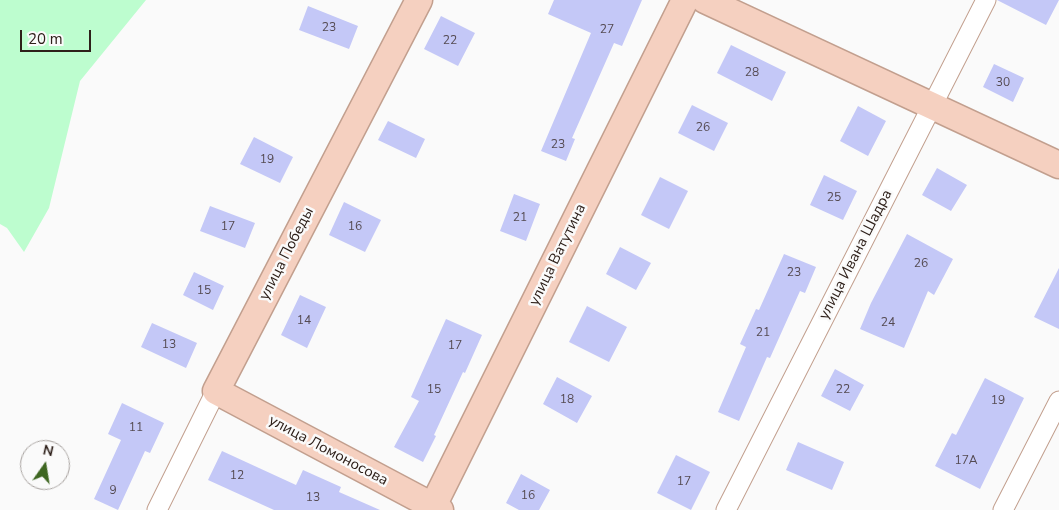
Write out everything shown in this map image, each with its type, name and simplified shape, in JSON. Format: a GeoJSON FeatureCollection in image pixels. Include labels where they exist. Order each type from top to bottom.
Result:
{"type":"FeatureCollection","features":[{"type":"Feature","properties":{"kind":"street","name":"улица Победы"},"geometry":{"type":"LineString","coordinates":[[157,510],[216,391],[419,0]]}},
{"type":"Feature","properties":{"kind":"street","name":"улица Ватутина"},"geometry":{"type":"LineString","coordinates":[[435,509],[685,0]]}},
{"type":"Feature","properties":{"kind":"street"},"geometry":{"type":"LineString","coordinates":[[705,0],[1059,165]]}},
{"type":"Feature","properties":{"kind":"street","name":"улица Ивана Шадра"},"geometry":{"type":"LineString","coordinates":[[726,510],[986,0]]}},
{"type":"Feature","properties":{"kind":"street","name":"улица Ломоносова"},"geometry":{"type":"LineString","coordinates":[[216,391],[435,509]]}},
{"type":"Feature","properties":{"kind":"street"},"geometry":{"type":"LineString","coordinates":[[1003,510],[1059,401]]}},
{"type":"Feature","properties":{"kind":"green space"},"geometry":{"type":"Polygon","coordinates":[[[0,0],[146,0],[80,81],[49,208],[24,252],[7,228],[0,224],[0,0]]]}},
{"type":"Feature","properties":{"kind":"building"},"geometry":{"type":"Polygon","coordinates":[[[554,0],[642,0],[622,46],[614,43],[572,138],[575,139],[566,161],[541,151],[591,33],[548,14],[554,0]]]}},
{"type":"Feature","properties":{"kind":"building"},"geometry":{"type":"Polygon","coordinates":[[[997,0],[1059,0],[1046,25],[997,0]]]}},
{"type":"Feature","properties":{"kind":"building"},"geometry":{"type":"Polygon","coordinates":[[[308,6],[358,26],[349,49],[299,30],[308,6]]]}},
{"type":"Feature","properties":{"kind":"building"},"geometry":{"type":"Polygon","coordinates":[[[441,16],[475,33],[458,66],[424,49],[441,16]]]}},
{"type":"Feature","properties":{"kind":"building"},"geometry":{"type":"Polygon","coordinates":[[[731,45],[786,72],[772,101],[717,73],[731,45]]]}},
{"type":"Feature","properties":{"kind":"building"},"geometry":{"type":"Polygon","coordinates":[[[994,64],[1024,78],[1013,102],[983,87],[994,64]]]}},
{"type":"Feature","properties":{"kind":"building"},"geometry":{"type":"Polygon","coordinates":[[[692,105],[728,123],[714,151],[678,133],[692,105]]]}},
{"type":"Feature","properties":{"kind":"building"},"geometry":{"type":"Polygon","coordinates":[[[858,106],[886,121],[868,156],[840,141],[858,106]]]}},
{"type":"Feature","properties":{"kind":"building"},"geometry":{"type":"Polygon","coordinates":[[[388,121],[425,139],[416,158],[378,140],[388,121]]]}},
{"type":"Feature","properties":{"kind":"building"},"geometry":{"type":"Polygon","coordinates":[[[254,137],[293,157],[280,183],[240,164],[254,137]]]}},
{"type":"Feature","properties":{"kind":"building"},"geometry":{"type":"Polygon","coordinates":[[[937,168],[967,185],[951,211],[922,195],[937,168]]]}},
{"type":"Feature","properties":{"kind":"building"},"geometry":{"type":"Polygon","coordinates":[[[824,175],[857,191],[843,220],[810,205],[824,175]]]}},
{"type":"Feature","properties":{"kind":"building"},"geometry":{"type":"Polygon","coordinates":[[[660,177],[688,191],[669,229],[641,215],[660,177]]]}},
{"type":"Feature","properties":{"kind":"building"},"geometry":{"type":"Polygon","coordinates":[[[514,194],[540,204],[526,241],[500,231],[514,194]]]}},
{"type":"Feature","properties":{"kind":"building"},"geometry":{"type":"Polygon","coordinates":[[[344,202],[381,220],[365,252],[329,235],[344,202]]]}},
{"type":"Feature","properties":{"kind":"building"},"geometry":{"type":"Polygon","coordinates":[[[210,206],[255,223],[245,248],[200,231],[210,206]]]}},
{"type":"Feature","properties":{"kind":"building"},"geometry":{"type":"Polygon","coordinates":[[[907,234],[953,259],[934,295],[928,291],[904,348],[860,329],[871,303],[907,234]]]}},
{"type":"Feature","properties":{"kind":"building"},"geometry":{"type":"Polygon","coordinates":[[[620,247],[651,263],[636,290],[606,274],[620,247]]]}},
{"type":"Feature","properties":{"kind":"building"},"geometry":{"type":"Polygon","coordinates":[[[784,254],[816,267],[805,293],[800,291],[770,358],[767,357],[739,421],[718,412],[746,347],[740,344],[756,309],[759,310],[784,254]]]}},
{"type":"Feature","properties":{"kind":"building"},"geometry":{"type":"Polygon","coordinates":[[[1059,268],[1059,329],[1034,317],[1059,268]]]}},
{"type":"Feature","properties":{"kind":"building"},"geometry":{"type":"Polygon","coordinates":[[[194,272],[224,286],[213,310],[183,295],[194,272]]]}},
{"type":"Feature","properties":{"kind":"building"},"geometry":{"type":"Polygon","coordinates":[[[300,295],[326,307],[307,348],[281,335],[300,295]]]}},
{"type":"Feature","properties":{"kind":"building"},"geometry":{"type":"Polygon","coordinates":[[[587,306],[627,327],[609,362],[569,342],[587,306]]]}},
{"type":"Feature","properties":{"kind":"building"},"geometry":{"type":"Polygon","coordinates":[[[446,319],[482,335],[465,373],[463,372],[423,462],[394,447],[419,401],[411,397],[446,319]]]}},
{"type":"Feature","properties":{"kind":"building"},"geometry":{"type":"Polygon","coordinates":[[[152,323],[197,343],[186,368],[141,347],[152,323]]]}},
{"type":"Feature","properties":{"kind":"building"},"geometry":{"type":"Polygon","coordinates":[[[835,369],[864,385],[850,411],[821,396],[835,369]]]}},
{"type":"Feature","properties":{"kind":"building"},"geometry":{"type":"Polygon","coordinates":[[[557,377],[592,396],[577,423],[543,404],[557,377]]]}},
{"type":"Feature","properties":{"kind":"building"},"geometry":{"type":"Polygon","coordinates":[[[985,378],[1024,398],[980,489],[935,466],[952,433],[956,435],[985,378]]]}},
{"type":"Feature","properties":{"kind":"building"},"geometry":{"type":"Polygon","coordinates":[[[122,403],[164,423],[150,453],[145,451],[118,510],[94,499],[121,440],[108,434],[122,403]]]}},
{"type":"Feature","properties":{"kind":"building"},"geometry":{"type":"Polygon","coordinates":[[[798,442],[844,462],[832,490],[786,470],[798,442]]]}},
{"type":"Feature","properties":{"kind":"building"},"geometry":{"type":"Polygon","coordinates":[[[222,451],[296,485],[303,470],[341,487],[339,492],[380,510],[274,510],[208,480],[222,451]]]}},
{"type":"Feature","properties":{"kind":"building"},"geometry":{"type":"Polygon","coordinates":[[[676,455],[710,472],[691,510],[657,493],[676,455]]]}},
{"type":"Feature","properties":{"kind":"building"},"geometry":{"type":"Polygon","coordinates":[[[521,474],[550,490],[539,510],[519,510],[506,503],[521,474]]]}}]}
